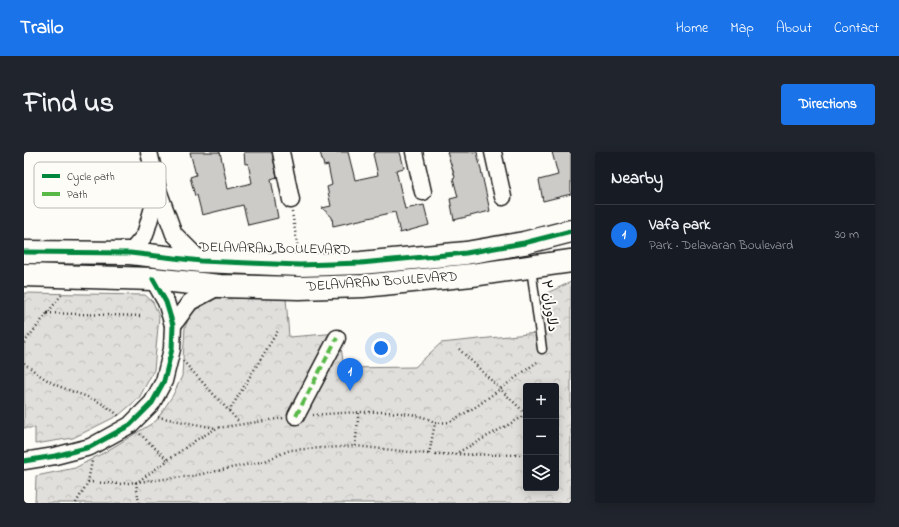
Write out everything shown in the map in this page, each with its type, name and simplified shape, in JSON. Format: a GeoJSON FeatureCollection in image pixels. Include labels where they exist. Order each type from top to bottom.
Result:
{"type":"FeatureCollection","features":[{"type":"Feature","properties":{"kind":"street"},"geometry":{"type":"LineString","coordinates":[[149,152],[151,162]]}},
{"type":"Feature","properties":{"kind":"street"},"geometry":{"type":"LineString","coordinates":[[281,152],[291,200]]}},
{"type":"Feature","properties":{"kind":"street"},"geometry":{"type":"LineString","coordinates":[[414,152],[423,192]]}},
{"type":"Feature","properties":{"kind":"street"},"geometry":{"type":"LineString","coordinates":[[493,152],[503,197]]}},
{"type":"Feature","properties":{"kind":"street"},"geometry":{"type":"LineString","coordinates":[[130,253],[145,235],[153,208]]}},
{"type":"Feature","properties":{"kind":"street"},"geometry":{"type":"LineString","coordinates":[[165,208],[174,234],[201,261]]}},
{"type":"Feature","properties":{"kind":"street","name":"DELAVARAN BOULEVARD"},"geometry":{"type":"LineString","coordinates":[[24,252],[130,253],[201,261],[300,265],[360,263],[466,253],[524,243],[571,231]]}},
{"type":"Feature","properties":{"kind":"street","name":"DELAVARAN BOULEVARD"},"geometry":{"type":"LineString","coordinates":[[24,275],[153,279],[220,286],[299,288],[363,286],[472,276],[531,265],[571,261]]}},
{"type":"Feature","properties":{"kind":"street"},"geometry":{"type":"LineString","coordinates":[[24,462],[90,447],[130,425],[152,403],[164,382],[172,349],[173,325],[166,302],[153,279]]}},
{"type":"Feature","properties":{"kind":"street"},"geometry":{"type":"LineString","coordinates":[[173,325],[190,302],[220,286]]}},
{"type":"Feature","properties":{"kind":"street"},"geometry":{"type":"LineString","coordinates":[[296,416],[337,338]]}},
{"type":"Feature","properties":{"kind":"lane","name":"دلاوران ۲"},"geometry":{"type":"LineString","coordinates":[[531,265],[542,349]]}},
{"type":"Feature","properties":{"kind":"path"},"geometry":{"type":"LineString","coordinates":[[291,200],[300,265]]}},
{"type":"Feature","properties":{"kind":"path"},"geometry":{"type":"LineString","coordinates":[[24,343],[65,290]]}},
{"type":"Feature","properties":{"kind":"path"},"geometry":{"type":"LineString","coordinates":[[47,314],[142,316]]}},
{"type":"Feature","properties":{"kind":"path"},"geometry":{"type":"LineString","coordinates":[[229,411],[279,329]]}},
{"type":"Feature","properties":{"kind":"path"},"geometry":{"type":"LineString","coordinates":[[172,349],[239,422]]}},
{"type":"Feature","properties":{"kind":"path"},"geometry":{"type":"LineString","coordinates":[[459,349],[523,411]]}},
{"type":"Feature","properties":{"kind":"path"},"geometry":{"type":"LineString","coordinates":[[429,454],[435,423],[450,422],[477,406],[537,362]]}},
{"type":"Feature","properties":{"kind":"path"},"geometry":{"type":"LineString","coordinates":[[24,363],[60,387],[87,395],[105,404],[169,460],[136,483]]}},
{"type":"Feature","properties":{"kind":"path"},"geometry":{"type":"LineString","coordinates":[[355,446],[358,412]]}},
{"type":"Feature","properties":{"kind":"path"},"geometry":{"type":"LineString","coordinates":[[142,414],[217,428]]}},
{"type":"Feature","properties":{"kind":"path"},"geometry":{"type":"LineString","coordinates":[[455,454],[523,416]]}},
{"type":"Feature","properties":{"kind":"path"},"geometry":{"type":"LineString","coordinates":[[88,482],[136,483],[192,476],[265,461],[290,450],[355,446],[429,454],[523,455]]}},
{"type":"Feature","properties":{"kind":"path"},"geometry":{"type":"LineString","coordinates":[[76,503],[88,482],[92,464],[90,447]]}},
{"type":"Feature","properties":{"kind":"path"},"geometry":{"type":"LineString","coordinates":[[136,483],[139,503]]}},
{"type":"Feature","properties":{"kind":"green space"},"geometry":{"type":"Polygon","coordinates":[[[571,282],[571,503],[35,503],[36,476],[75,468],[105,452],[156,421],[173,395],[182,376],[185,327],[192,311],[216,298],[286,298],[289,337],[339,333],[344,368],[415,367],[441,343],[537,333],[536,298],[571,282]]]}},
{"type":"Feature","properties":{"kind":"green space"},"geometry":{"type":"Polygon","coordinates":[[[24,293],[145,295],[153,302],[159,316],[154,370],[139,398],[119,415],[73,438],[35,444],[35,428],[24,428],[24,293]]]}},
{"type":"Feature","properties":{"kind":"building"},"geometry":{"type":"Polygon","coordinates":[[[190,152],[220,152],[228,189],[252,183],[248,163],[245,164],[244,152],[272,152],[277,177],[271,179],[278,218],[248,225],[243,205],[202,215],[197,195],[195,196],[190,177],[196,175],[190,152]]]}},
{"type":"Feature","properties":{"kind":"building"},"geometry":{"type":"Polygon","coordinates":[[[320,152],[348,152],[355,180],[378,175],[373,154],[376,152],[400,152],[404,168],[396,170],[405,209],[424,205],[429,225],[400,233],[395,212],[333,226],[332,217],[322,208],[331,206],[327,187],[332,185],[328,165],[324,166],[320,152]]]}},
{"type":"Feature","properties":{"kind":"building"},"geometry":{"type":"Polygon","coordinates":[[[447,152],[477,152],[490,211],[454,220],[450,199],[458,197],[453,178],[455,177],[447,152]]]}},
{"type":"Feature","properties":{"kind":"building"},"geometry":{"type":"Polygon","coordinates":[[[552,152],[571,152],[571,194],[543,201],[539,180],[558,175],[552,152]]]}},
{"type":"Feature","properties":{"kind":"marked path"},"geometry":{"type":"LineString","coordinates":[[296,416],[337,338]]}},
{"type":"Feature","properties":{"kind":"cycle path"},"geometry":{"type":"LineString","coordinates":[[24,252],[130,253],[201,261],[300,265],[361,263],[466,253],[524,243],[571,231]]}},
{"type":"Feature","properties":{"kind":"cycle path"},"geometry":{"type":"LineString","coordinates":[[24,461],[55,456],[90,447],[130,425],[152,403],[164,381],[172,349],[173,325],[166,302],[153,279]]}},
{"type":"Feature","properties":{"kind":"place","name":"Vafa park"},"geometry":{"type":"Point","coordinates":[350,391]}}]}
